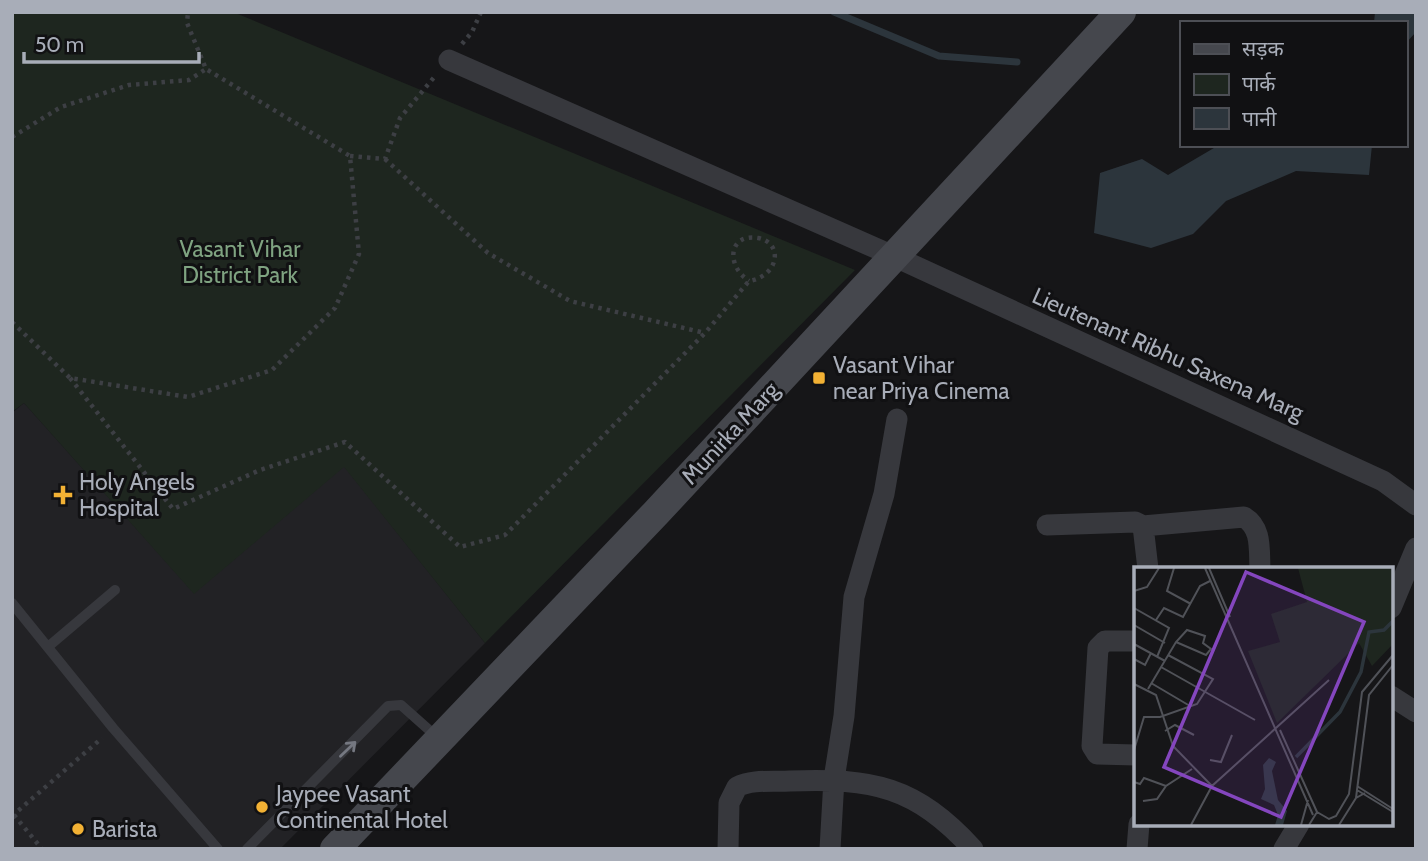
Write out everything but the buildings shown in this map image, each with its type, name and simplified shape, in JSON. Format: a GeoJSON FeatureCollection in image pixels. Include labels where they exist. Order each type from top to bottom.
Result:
{"type":"FeatureCollection","features":[{"type":"Feature","properties":{"kind":"street","name":"Munirka Marg"},"geometry":{"type":"LineString","coordinates":[[335,849],[888,254],[1096,12]]}},
{"type":"Feature","properties":{"kind":"street","name":"Munirka Marg"},"geometry":{"type":"LineString","coordinates":[[314,849],[1121,12]]}},
{"type":"Feature","properties":{"kind":"street","name":"Lieutenant Ribhu Saxena Marg"},"geometry":{"type":"LineString","coordinates":[[449,60],[888,254],[1383,481],[1416,505]]}},
{"type":"Feature","properties":{"kind":"street"},"geometry":{"type":"LineString","coordinates":[[830,849],[834,779],[844,716],[854,597],[884,494],[897,419]]}},
{"type":"Feature","properties":{"kind":"street"},"geometry":{"type":"LineString","coordinates":[[1047,525],[1135,522],[1143,526],[1244,517],[1254,523],[1258,534],[1260,567]]}},
{"type":"Feature","properties":{"kind":"street"},"geometry":{"type":"LineString","coordinates":[[1143,526],[1148,567]]}},
{"type":"Feature","properties":{"kind":"street"},"geometry":{"type":"LineString","coordinates":[[1393,603],[1416,548]]}},
{"type":"Feature","properties":{"kind":"street"},"geometry":{"type":"LineString","coordinates":[[1134,641],[1105,641],[1098,648],[1092,746],[1097,754],[1134,755]]}},
{"type":"Feature","properties":{"kind":"street"},"geometry":{"type":"LineString","coordinates":[[1393,697],[1416,712]]}},
{"type":"Feature","properties":{"kind":"street"},"geometry":{"type":"LineString","coordinates":[[728,849],[729,803],[737,788],[752,782],[834,779],[888,788],[915,799],[945,819],[972,849]]}},
{"type":"Feature","properties":{"kind":"street"},"geometry":{"type":"LineString","coordinates":[[1137,849],[1139,826]]}},
{"type":"Feature","properties":{"kind":"street"},"geometry":{"type":"LineString","coordinates":[[1284,849],[1298,826]]}},
{"type":"Feature","properties":{"kind":"lane"},"geometry":{"type":"LineString","coordinates":[[49,646],[115,590]]}},
{"type":"Feature","properties":{"kind":"lane"},"geometry":{"type":"LineString","coordinates":[[12,603],[113,729],[218,849]]}},
{"type":"Feature","properties":{"kind":"lane"},"geometry":{"type":"LineString","coordinates":[[247,849],[388,706],[401,705],[428,729]]}},
{"type":"Feature","properties":{"kind":"path"},"geometry":{"type":"LineString","coordinates":[[188,12],[187,23],[206,69],[350,156],[385,159],[488,253],[570,301],[705,333]]}},
{"type":"Feature","properties":{"kind":"path"},"geometry":{"type":"LineString","coordinates":[[385,159],[400,118],[472,32],[481,12]]}},
{"type":"Feature","properties":{"kind":"path"},"geometry":{"type":"LineString","coordinates":[[12,137],[61,107],[129,85],[189,80],[206,69]]}},
{"type":"Feature","properties":{"kind":"path"},"geometry":{"type":"LineString","coordinates":[[70,378],[188,397],[272,370],[335,308],[359,254],[350,156]]}},
{"type":"Feature","properties":{"kind":"path"},"geometry":{"type":"LineString","coordinates":[[12,322],[70,378],[173,509],[260,470],[345,442],[460,547],[505,535],[705,333],[749,281],[764,279],[773,269],[775,257],[769,244],[759,238],[745,239],[735,247],[732,260],[736,273],[749,281]]}},
{"type":"Feature","properties":{"kind":"path"},"geometry":{"type":"LineString","coordinates":[[42,849],[13,815],[113,729]]}},
{"type":"Feature","properties":{"kind":"shaded area"},"geometry":{"type":"Polygon","coordinates":[[[24,403],[194,593],[344,466],[485,643],[280,849],[12,849],[12,413],[24,403]]]}},
{"type":"Feature","properties":{"kind":"green space","name":"Vasant Vihar District Park"},"geometry":{"type":"Polygon","coordinates":[[[12,12],[233,12],[855,270],[485,643],[344,467],[194,594],[24,403],[12,412],[12,12]]]}},
{"type":"Feature","properties":{"kind":"water"},"geometry":{"type":"Polygon","coordinates":[[[1375,12],[1416,12],[1416,32],[1407,42],[1407,21],[1374,21],[1375,12]]]}},
{"type":"Feature","properties":{"kind":"water"},"geometry":{"type":"Polygon","coordinates":[[[1216,147],[1372,147],[1369,175],[1296,171],[1226,201],[1193,234],[1151,248],[1094,233],[1100,173],[1142,159],[1168,175],[1216,147]]]}},
{"type":"Feature","properties":{"kind":"waterway"},"geometry":{"type":"LineString","coordinates":[[834,12],[939,56],[1017,62]]}},
{"type":"Feature","properties":{"kind":"place","name":"Vasant Vihar near Priya Cinema"},"geometry":{"type":"Point","coordinates":[819,378]}},
{"type":"Feature","properties":{"kind":"place","name":"Holy Angels Hospital"},"geometry":{"type":"Point","coordinates":[63,495]}},
{"type":"Feature","properties":{"kind":"place","name":"Jaypee Vasant Continental Hotel"},"geometry":{"type":"Point","coordinates":[262,807]}},
{"type":"Feature","properties":{"kind":"place","name":"Barista"},"geometry":{"type":"Point","coordinates":[78,829]}}]}
